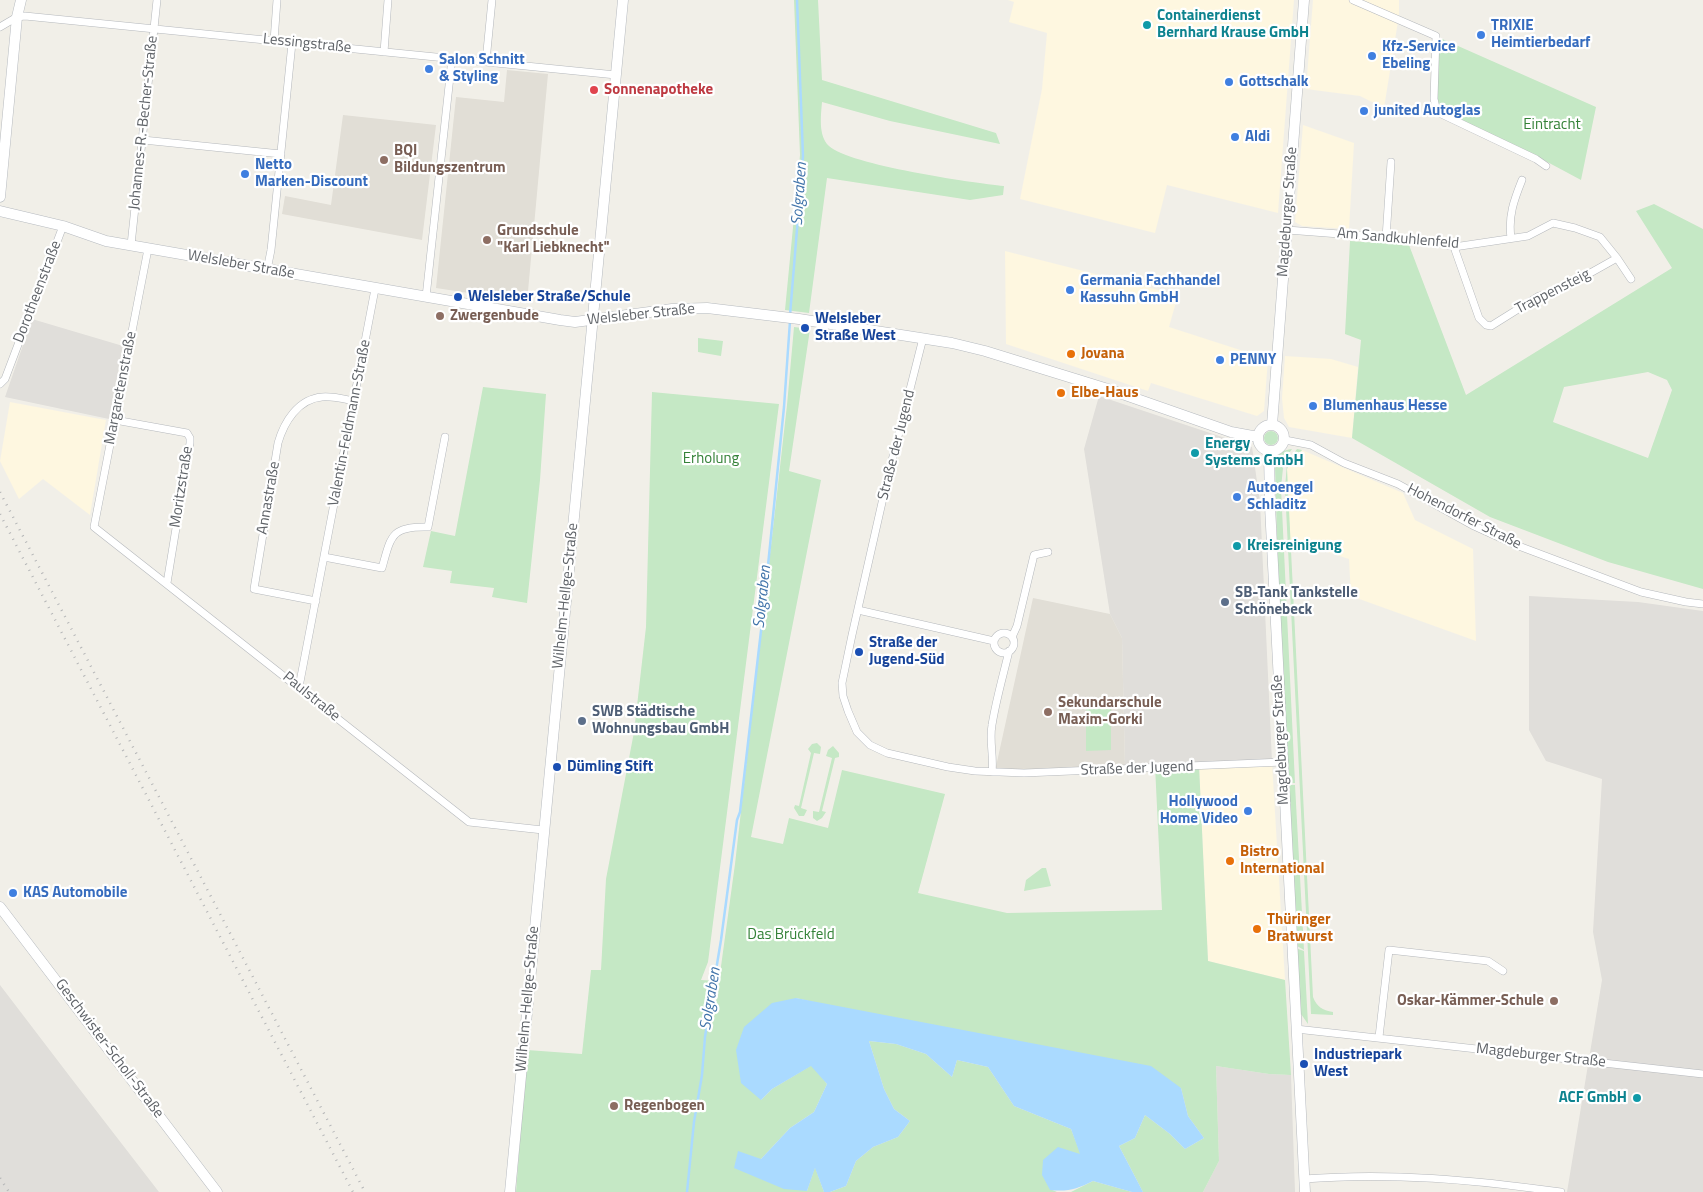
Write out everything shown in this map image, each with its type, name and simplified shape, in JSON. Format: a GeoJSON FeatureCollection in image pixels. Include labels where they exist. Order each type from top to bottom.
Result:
{"type":"FeatureCollection","features":[{"type":"Feature","properties":{"kind":"main road"},"geometry":{"type":"LineString","coordinates":[[0,197],[17,18],[21,0]]}},
{"type":"Feature","properties":{"kind":"main road","name":"Wilhelm-Hellge-Straße"},"geometry":{"type":"LineString","coordinates":[[510,1192],[623,0]]}},
{"type":"Feature","properties":{"kind":"main road","name":"Magdeburger Straße"},"geometry":{"type":"LineString","coordinates":[[1272,425],[1304,0]]}},
{"type":"Feature","properties":{"kind":"main road","name":"Welsleber Straße"},"geometry":{"type":"LineString","coordinates":[[0,211],[47,221],[106,241],[560,320],[575,322],[672,309],[707,308],[923,338],[985,351],[1138,399],[1231,432],[1258,437]]}},
{"type":"Feature","properties":{"kind":"main road"},"geometry":{"type":"LineString","coordinates":[[1272,425],[1277,426],[1283,431],[1285,440],[1276,451],[1269,452],[1261,447],[1258,437],[1264,427],[1272,425]]}},
{"type":"Feature","properties":{"kind":"main road","name":"Magdeburger Straße"},"geometry":{"type":"LineString","coordinates":[[1269,452],[1270,506],[1305,1192]]}},
{"type":"Feature","properties":{"kind":"main road","name":"Geschwister-Scholl-Straße"},"geometry":{"type":"LineString","coordinates":[[0,907],[217,1192]]}},
{"type":"Feature","properties":{"kind":"street","name":"Johannes-R.-Becher-Straße"},"geometry":{"type":"LineString","coordinates":[[131,245],[157,0]]}},
{"type":"Feature","properties":{"kind":"street"},"geometry":{"type":"LineString","coordinates":[[274,41],[277,0]]}},
{"type":"Feature","properties":{"kind":"street"},"geometry":{"type":"LineString","coordinates":[[384,52],[388,0]]}},
{"type":"Feature","properties":{"kind":"street"},"geometry":{"type":"LineString","coordinates":[[486,62],[492,0]]}},
{"type":"Feature","properties":{"kind":"street"},"geometry":{"type":"LineString","coordinates":[[1353,0],[1436,36],[1434,98],[1437,112],[1546,166]]}},
{"type":"Feature","properties":{"kind":"street","name":"Lessingstraße"},"geometry":{"type":"LineString","coordinates":[[0,27],[25,16],[616,75]]}},
{"type":"Feature","properties":{"kind":"street"},"geometry":{"type":"LineString","coordinates":[[267,270],[271,250],[292,43]]}},
{"type":"Feature","properties":{"kind":"street"},"geometry":{"type":"LineString","coordinates":[[426,297],[452,58]]}},
{"type":"Feature","properties":{"kind":"street"},"geometry":{"type":"LineString","coordinates":[[143,140],[281,154]]}},
{"type":"Feature","properties":{"kind":"street"},"geometry":{"type":"LineString","coordinates":[[1386,238],[1391,162]]}},
{"type":"Feature","properties":{"kind":"street"},"geometry":{"type":"LineString","coordinates":[[1511,238],[1512,206],[1522,180]]}},
{"type":"Feature","properties":{"kind":"street","name":"Am Sandkuhlenfeld"},"geometry":{"type":"LineString","coordinates":[[1287,230],[1431,241],[1454,247],[1528,236],[1553,224],[1575,228],[1600,237],[1618,258],[1631,280]]}},
{"type":"Feature","properties":{"kind":"street","name":"Dorotheenstraße"},"geometry":{"type":"LineString","coordinates":[[0,384],[5,379],[63,226]]}},
{"type":"Feature","properties":{"kind":"street","name":"Trappensteig"},"geometry":{"type":"LineString","coordinates":[[1454,247],[1479,318],[1486,326],[1491,326],[1539,296],[1560,290],[1618,258]]}},
{"type":"Feature","properties":{"kind":"street","name":"Margaretenstraße"},"geometry":{"type":"LineString","coordinates":[[94,527],[148,249]]}},
{"type":"Feature","properties":{"kind":"street","name":"Valentin-Feldmann-Straße"},"geometry":{"type":"LineString","coordinates":[[300,687],[375,288]]}},
{"type":"Feature","properties":{"kind":"street","name":"Straße der Jugend"},"geometry":{"type":"LineString","coordinates":[[923,338],[888,476],[842,684],[843,696],[857,732],[870,745],[887,753],[948,768],[992,772],[1024,773],[1283,762]]}},
{"type":"Feature","properties":{"kind":"street","name":"Annastraße"},"geometry":{"type":"LineString","coordinates":[[316,601],[254,590],[278,443],[281,431],[287,421],[296,409],[305,402],[323,396],[354,401]]}},
{"type":"Feature","properties":{"kind":"street","name":"Moritzstraße"},"geometry":{"type":"LineString","coordinates":[[115,420],[187,433],[190,438],[167,583]]}},
{"type":"Feature","properties":{"kind":"street"},"geometry":{"type":"LineString","coordinates":[[324,557],[382,568],[390,542],[397,532],[410,526],[428,527],[445,437]]}},
{"type":"Feature","properties":{"kind":"street","name":"Hohendorfer Straße"},"geometry":{"type":"LineString","coordinates":[[1285,440],[1311,445],[1344,462],[1398,484],[1472,524],[1516,545],[1641,592],[1703,604]]}},
{"type":"Feature","properties":{"kind":"street","name":"Paulstraße"},"geometry":{"type":"LineString","coordinates":[[94,527],[300,687],[469,822],[543,830]]}},
{"type":"Feature","properties":{"kind":"street"},"geometry":{"type":"LineString","coordinates":[[992,772],[992,725],[1008,652],[1013,646],[1012,636],[1017,626],[1034,555],[1048,552]]}},
{"type":"Feature","properties":{"kind":"street"},"geometry":{"type":"LineString","coordinates":[[858,610],[994,641]]}},
{"type":"Feature","properties":{"kind":"street"},"geometry":{"type":"LineString","coordinates":[[1008,652],[998,651],[995,648],[994,641],[1001,633],[1007,633],[1012,636]]}},
{"type":"Feature","properties":{"kind":"street"},"geometry":{"type":"LineString","coordinates":[[1379,1037],[1388,950],[1488,961],[1503,971]]}},
{"type":"Feature","properties":{"kind":"street","name":"Magdeburger Straße"},"geometry":{"type":"LineString","coordinates":[[1296,1029],[1703,1074]]}},
{"type":"Feature","properties":{"kind":"street"},"geometry":{"type":"LineString","coordinates":[[1304,1179],[1355,1176],[1443,1178],[1502,1183],[1560,1192]]}},
{"type":"Feature","properties":{"kind":"shaded area"},"geometry":{"type":"Polygon","coordinates":[[[1008,0],[1294,0],[1278,213],[1167,185],[1155,233],[1020,199],[1042,89],[1047,33],[1009,22],[1014,2],[1008,0]]]}},
{"type":"Feature","properties":{"kind":"shaded area"},"geometry":{"type":"Polygon","coordinates":[[[1313,0],[1399,0],[1399,15],[1384,108],[1360,96],[1306,89],[1313,0]]]}},
{"type":"Feature","properties":{"kind":"shaded area"},"geometry":{"type":"Polygon","coordinates":[[[507,70],[548,74],[527,302],[436,288],[456,97],[504,102],[507,70]]]}},
{"type":"Feature","properties":{"kind":"shaded area","name":"BQI Bildungszentrum"},"geometry":{"type":"Polygon","coordinates":[[[343,115],[436,125],[422,240],[282,214],[285,196],[331,205],[343,115]]]}},
{"type":"Feature","properties":{"kind":"shaded area"},"geometry":{"type":"Polygon","coordinates":[[[1303,125],[1354,143],[1349,229],[1302,226],[1295,222],[1303,125]]]}},
{"type":"Feature","properties":{"kind":"shaded area"},"geometry":{"type":"Polygon","coordinates":[[[1005,251],[1178,295],[1169,327],[1268,359],[1264,411],[1257,416],[1151,383],[1148,391],[1006,344],[1005,251]]]}},
{"type":"Feature","properties":{"kind":"shaded area"},"geometry":{"type":"Polygon","coordinates":[[[32,319],[123,346],[109,419],[5,397],[32,319]]]}},
{"type":"Feature","properties":{"kind":"shaded area"},"geometry":{"type":"Polygon","coordinates":[[[1285,356],[1331,359],[1358,367],[1352,438],[1289,427],[1284,418],[1282,398],[1285,356]]]}},
{"type":"Feature","properties":{"kind":"shaded area"},"geometry":{"type":"Polygon","coordinates":[[[1099,396],[1252,447],[1260,502],[1272,762],[1125,767],[1122,638],[1110,614],[1084,449],[1099,396]]]}},
{"type":"Feature","properties":{"kind":"shaded area"},"geometry":{"type":"Polygon","coordinates":[[[10,402],[106,420],[90,515],[43,479],[19,499],[0,461],[10,402]]]}},
{"type":"Feature","properties":{"kind":"shaded area"},"geometry":{"type":"Polygon","coordinates":[[[1302,450],[1403,493],[1415,520],[1473,549],[1476,641],[1351,596],[1349,559],[1290,540],[1287,469],[1291,461],[1298,457],[1302,450]]]}},
{"type":"Feature","properties":{"kind":"shaded area"},"geometry":{"type":"Polygon","coordinates":[[[1529,596],[1638,602],[1703,611],[1703,1192],[1567,1192],[1602,980],[1593,932],[1602,779],[1546,761],[1529,730],[1529,596]]]}},
{"type":"Feature","properties":{"kind":"shaded area"},"geometry":{"type":"Polygon","coordinates":[[[1033,598],[1110,614],[1122,638],[1125,767],[995,771],[1033,598]]]}},
{"type":"Feature","properties":{"kind":"shaded area"},"geometry":{"type":"Polygon","coordinates":[[[1272,762],[1285,980],[1208,961],[1199,765],[1272,762]]]}},
{"type":"Feature","properties":{"kind":"shaded area"},"geometry":{"type":"Polygon","coordinates":[[[0,985],[71,1078],[159,1192],[0,1192],[0,985]]]}},
{"type":"Feature","properties":{"kind":"shaded area"},"geometry":{"type":"Polygon","coordinates":[[[1216,1066],[1269,1074],[1291,1075],[1295,1192],[1203,1192],[1219,1161],[1216,1066]]]}},
{"type":"Feature","properties":{"kind":"green space"},"geometry":{"type":"Polygon","coordinates":[[[794,0],[818,0],[822,80],[996,133],[1000,144],[890,121],[822,102],[822,131],[823,137],[829,146],[860,160],[885,166],[940,177],[1004,186],[1003,195],[970,200],[827,178],[809,313],[785,310],[800,155],[794,0]]]}},
{"type":"Feature","properties":{"kind":"green space","name":"Eintracht"},"geometry":{"type":"Polygon","coordinates":[[[1440,38],[1596,107],[1581,180],[1538,157],[1438,110],[1436,99],[1440,38]]]}},
{"type":"Feature","properties":{"kind":"green space"},"geometry":{"type":"Polygon","coordinates":[[[1654,204],[1703,229],[1703,589],[1608,562],[1490,517],[1352,438],[1361,340],[1345,334],[1350,241],[1409,245],[1466,395],[1672,268],[1636,211],[1654,204]],[[1648,372],[1564,387],[1553,422],[1648,458],[1672,390],[1667,380],[1648,372]]]}},
{"type":"Feature","properties":{"kind":"green space"},"geometry":{"type":"Polygon","coordinates":[[[794,327],[810,329],[789,471],[821,480],[751,837],[783,844],[789,818],[828,828],[842,770],[945,794],[918,893],[1007,913],[1162,910],[1155,766],[1199,765],[1208,961],[1285,980],[1291,1075],[1269,1074],[1216,1066],[1219,1161],[1203,1192],[1143,1192],[1119,1146],[1135,1138],[1145,1115],[1170,1134],[1185,1149],[1204,1138],[1188,1116],[1181,1088],[796,998],[761,1100],[772,1089],[812,1065],[827,1084],[814,1112],[790,1128],[761,1159],[807,1191],[815,1167],[824,1192],[516,1192],[527,1050],[582,1054],[591,970],[601,970],[606,879],[634,732],[646,627],[652,392],[779,404],[708,962],[701,980],[719,981],[735,864],[787,405],[794,327]]]}},
{"type":"Feature","properties":{"kind":"green space"},"geometry":{"type":"Polygon","coordinates":[[[698,338],[723,341],[721,356],[698,352],[698,338]]]}},
{"type":"Feature","properties":{"kind":"green space"},"geometry":{"type":"Polygon","coordinates":[[[483,387],[546,394],[540,480],[527,603],[492,597],[494,588],[450,583],[452,571],[423,567],[431,531],[455,536],[483,387]]]}},
{"type":"Feature","properties":{"kind":"green space"},"geometry":{"type":"Polygon","coordinates":[[[1271,431],[1276,433],[1278,438],[1276,443],[1271,445],[1266,443],[1264,438],[1266,433],[1271,431]]]}},
{"type":"Feature","properties":{"kind":"green space"},"geometry":{"type":"Polygon","coordinates":[[[1292,449],[1283,462],[1275,461],[1281,452],[1292,449]]]}},
{"type":"Feature","properties":{"kind":"green space"},"geometry":{"type":"Polygon","coordinates":[[[1297,449],[1302,450],[1287,469],[1313,997],[1318,1006],[1333,1012],[1333,1015],[1311,1014],[1285,488],[1287,463],[1297,449]]]}},
{"type":"Feature","properties":{"kind":"green space"},"geometry":{"type":"Polygon","coordinates":[[[1275,466],[1282,466],[1283,468],[1281,488],[1295,783],[1288,783],[1280,647],[1275,466]]]}},
{"type":"Feature","properties":{"kind":"green space"},"geometry":{"type":"Polygon","coordinates":[[[1086,701],[1111,701],[1111,750],[1086,751],[1086,701]]]}},
{"type":"Feature","properties":{"kind":"green space"},"geometry":{"type":"Polygon","coordinates":[[[817,743],[821,747],[820,754],[814,753],[801,808],[807,810],[804,816],[799,816],[794,808],[795,805],[799,806],[811,753],[808,749],[812,744],[817,743]]]}},
{"type":"Feature","properties":{"kind":"green space"},"geometry":{"type":"Polygon","coordinates":[[[833,746],[839,753],[839,757],[835,758],[822,811],[826,812],[817,821],[813,818],[813,811],[819,812],[832,758],[826,756],[828,750],[833,746]]]}},
{"type":"Feature","properties":{"kind":"green space"},"geometry":{"type":"Polygon","coordinates":[[[1288,785],[1295,785],[1304,950],[1297,946],[1288,785]]]}},
{"type":"Feature","properties":{"kind":"green space"},"geometry":{"type":"Polygon","coordinates":[[[1042,868],[1046,868],[1051,886],[1024,891],[1026,880],[1042,868]]]}},
{"type":"Feature","properties":{"kind":"green space"},"geometry":{"type":"Polygon","coordinates":[[[1298,949],[1304,951],[1308,1024],[1301,1014],[1298,949]]]}},
{"type":"Feature","properties":{"kind":"green space"},"geometry":{"type":"Polygon","coordinates":[[[869,1041],[896,1044],[926,1054],[952,1077],[957,1060],[988,1067],[1014,1106],[1071,1129],[1081,1155],[1050,1189],[1057,1192],[830,1192],[846,1186],[856,1161],[873,1147],[898,1137],[910,1121],[894,1109],[884,1089],[869,1041]]]}},
{"type":"Feature","properties":{"kind":"green space"},"geometry":{"type":"Polygon","coordinates":[[[1093,1181],[1132,1192],[1071,1192],[1093,1181]]]}},
{"type":"Feature","properties":{"kind":"water"},"geometry":{"type":"Polygon","coordinates":[[[796,998],[1151,1066],[1181,1088],[1188,1116],[1204,1138],[1185,1149],[1170,1134],[1145,1115],[1135,1138],[1119,1146],[1143,1192],[1132,1192],[1093,1181],[1072,1189],[1062,1191],[1050,1190],[1042,1175],[1043,1160],[1058,1147],[1080,1154],[1071,1129],[1014,1106],[988,1067],[957,1060],[952,1077],[926,1054],[896,1044],[869,1041],[884,1089],[894,1109],[910,1121],[898,1137],[873,1147],[856,1161],[846,1186],[830,1192],[824,1192],[815,1168],[807,1191],[784,1189],[734,1168],[738,1151],[761,1159],[790,1128],[814,1112],[827,1084],[811,1066],[772,1089],[761,1100],[741,1083],[736,1050],[744,1027],[772,1003],[796,998]]]}},
{"type":"Feature","properties":{"kind":"waterway","name":"Solgraben"},"geometry":{"type":"LineString","coordinates":[[790,315],[803,156],[797,0]]}},
{"type":"Feature","properties":{"kind":"waterway","name":"Solgraben"},"geometry":{"type":"LineString","coordinates":[[687,1192],[705,1037],[721,940],[737,820],[740,812],[764,605],[784,407],[790,321]]}},
{"type":"Feature","properties":{"kind":"railway"},"geometry":{"type":"LineString","coordinates":[[0,492],[365,1192]]}},
{"type":"Feature","properties":{"kind":"railway"},"geometry":{"type":"LineString","coordinates":[[0,514],[353,1192]]}},
{"type":"Feature","properties":{"kind":"railway"},"geometry":{"type":"LineString","coordinates":[[0,1178],[9,1192]]}},
{"type":"Feature","properties":{"kind":"place","name":"Containerdienst Bernhard Krause GmbH"},"geometry":{"type":"Point","coordinates":[1147,25]}},
{"type":"Feature","properties":{"kind":"place","name":"TRIXIE Heimtierbedarf"},"geometry":{"type":"Point","coordinates":[1481,35]}},
{"type":"Feature","properties":{"kind":"place","name":"Kfz-Service Ebeling"},"geometry":{"type":"Point","coordinates":[1372,56]}},
{"type":"Feature","properties":{"kind":"place","name":"Salon Schnitt & Styling"},"geometry":{"type":"Point","coordinates":[429,69]}},
{"type":"Feature","properties":{"kind":"place","name":"Gottschalk"},"geometry":{"type":"Point","coordinates":[1229,82]}},
{"type":"Feature","properties":{"kind":"place","name":"Sonnenapotheke"},"geometry":{"type":"Point","coordinates":[594,90]}},
{"type":"Feature","properties":{"kind":"place","name":"junited Autoglas"},"geometry":{"type":"Point","coordinates":[1364,111]}},
{"type":"Feature","properties":{"kind":"place","name":"Aldi"},"geometry":{"type":"Point","coordinates":[1235,137]}},
{"type":"Feature","properties":{"kind":"place","name":"BQI Bildungszentrum"},"geometry":{"type":"Point","coordinates":[384,160]}},
{"type":"Feature","properties":{"kind":"place","name":"Netto Marken-Discount"},"geometry":{"type":"Point","coordinates":[245,174]}},
{"type":"Feature","properties":{"kind":"place","name":"Grundschule \"Karl Liebknecht\""},"geometry":{"type":"Point","coordinates":[487,240]}},
{"type":"Feature","properties":{"kind":"place","name":"Germania Fachhandel Kassuhn GmbH"},"geometry":{"type":"Point","coordinates":[1070,290]}},
{"type":"Feature","properties":{"kind":"place","name":"Welsleber Straße/Schule"},"geometry":{"type":"Point","coordinates":[458,297]}},
{"type":"Feature","properties":{"kind":"place","name":"Zwergenbude"},"geometry":{"type":"Point","coordinates":[440,316]}},
{"type":"Feature","properties":{"kind":"place","name":"Welsleber Straße West"},"geometry":{"type":"Point","coordinates":[805,328]}},
{"type":"Feature","properties":{"kind":"place","name":"Jovana"},"geometry":{"type":"Point","coordinates":[1071,354]}},
{"type":"Feature","properties":{"kind":"place","name":"PENNY"},"geometry":{"type":"Point","coordinates":[1220,360]}},
{"type":"Feature","properties":{"kind":"place","name":"Elbe-Haus"},"geometry":{"type":"Point","coordinates":[1061,393]}},
{"type":"Feature","properties":{"kind":"place","name":"Blumenhaus Hesse"},"geometry":{"type":"Point","coordinates":[1313,406]}},
{"type":"Feature","properties":{"kind":"place","name":"Energy Systems GmbH"},"geometry":{"type":"Point","coordinates":[1195,453]}},
{"type":"Feature","properties":{"kind":"place","name":"Autoengel Schladitz"},"geometry":{"type":"Point","coordinates":[1237,497]}},
{"type":"Feature","properties":{"kind":"place","name":"Kreisreinigung"},"geometry":{"type":"Point","coordinates":[1237,546]}},
{"type":"Feature","properties":{"kind":"place","name":"SB-Tank Tankstelle Schönebeck"},"geometry":{"type":"Point","coordinates":[1225,602]}},
{"type":"Feature","properties":{"kind":"place","name":"Straße der Jugend-Süd"},"geometry":{"type":"Point","coordinates":[859,652]}},
{"type":"Feature","properties":{"kind":"place","name":"Sekundarschule Maxim-Gorki"},"geometry":{"type":"Point","coordinates":[1048,712]}},
{"type":"Feature","properties":{"kind":"place","name":"SWB Städtische Wohnungsbau GmbH"},"geometry":{"type":"Point","coordinates":[582,721]}},
{"type":"Feature","properties":{"kind":"place","name":"Dümling Stift"},"geometry":{"type":"Point","coordinates":[557,767]}},
{"type":"Feature","properties":{"kind":"place","name":"Hollywood Home Video"},"geometry":{"type":"Point","coordinates":[1248,811]}},
{"type":"Feature","properties":{"kind":"place","name":"Bistro International"},"geometry":{"type":"Point","coordinates":[1230,861]}},
{"type":"Feature","properties":{"kind":"place","name":"KAS Automobile"},"geometry":{"type":"Point","coordinates":[13,893]}},
{"type":"Feature","properties":{"kind":"place","name":"Thüringer Bratwurst"},"geometry":{"type":"Point","coordinates":[1257,929]}},
{"type":"Feature","properties":{"kind":"place","name":"Oskar-Kämmer-Schule"},"geometry":{"type":"Point","coordinates":[1554,1001]}},
{"type":"Feature","properties":{"kind":"place","name":"Industriepark West"},"geometry":{"type":"Point","coordinates":[1304,1064]}},
{"type":"Feature","properties":{"kind":"place","name":"ACF GmbH"},"geometry":{"type":"Point","coordinates":[1637,1098]}},
{"type":"Feature","properties":{"kind":"place","name":"Regenbogen"},"geometry":{"type":"Point","coordinates":[614,1106]}},
{"type":"Feature","properties":{"kind":"park label","name":"Erholung"},"geometry":{"type":"Point","coordinates":[711,459]}},
{"type":"Feature","properties":{"kind":"park label","name":"Das Brückfeld"},"geometry":{"type":"Point","coordinates":[791,935]}}]}
